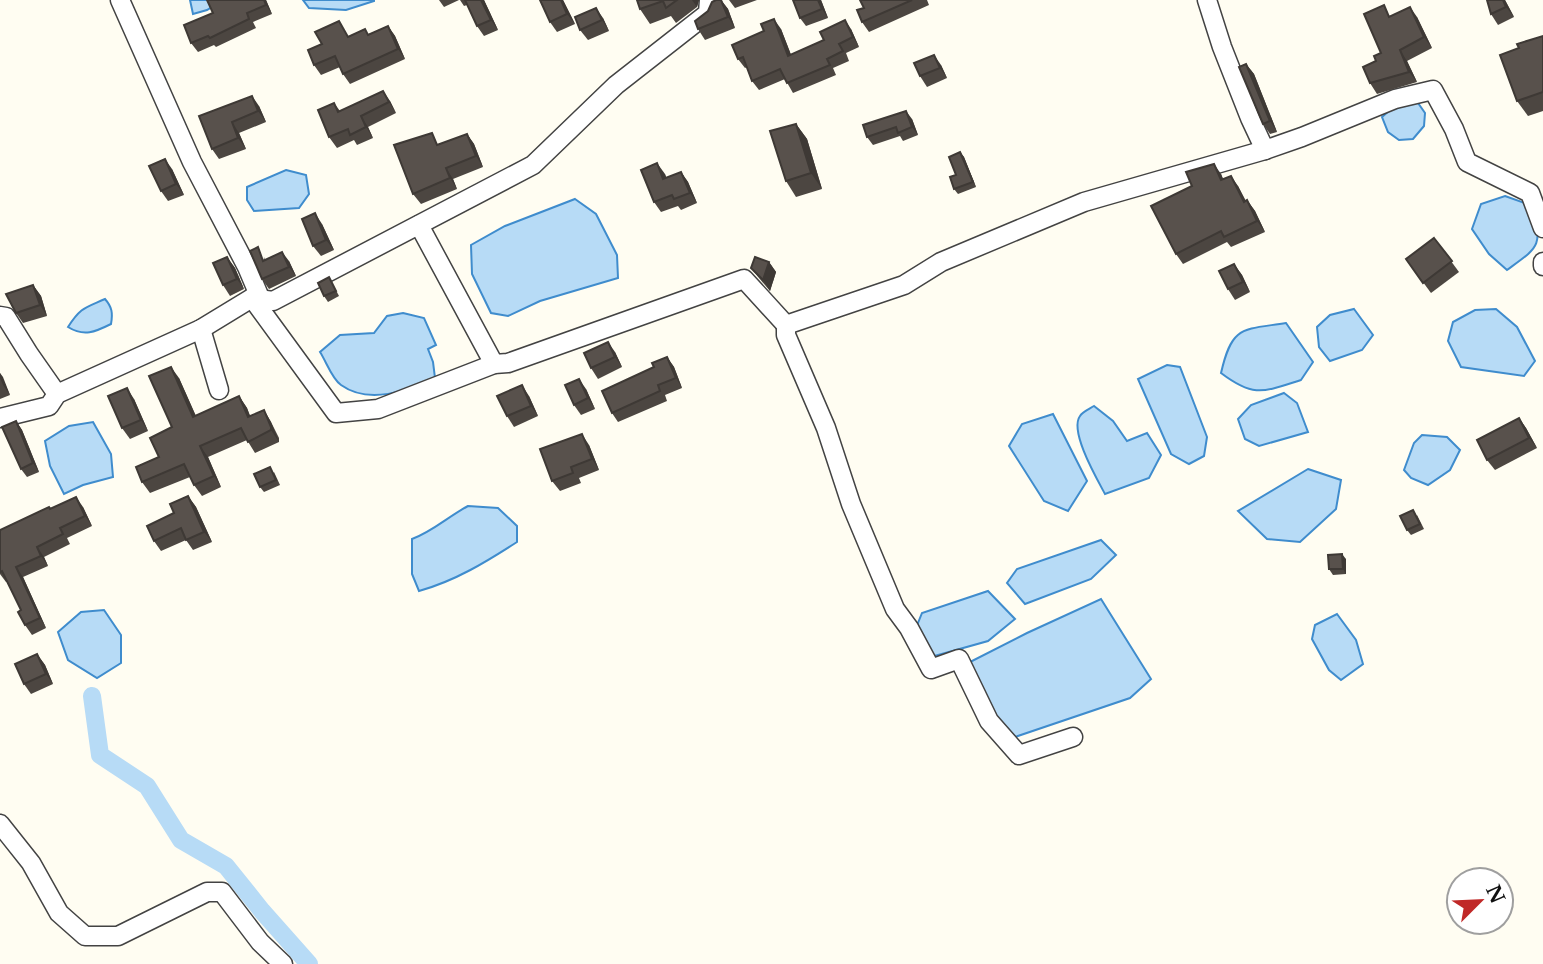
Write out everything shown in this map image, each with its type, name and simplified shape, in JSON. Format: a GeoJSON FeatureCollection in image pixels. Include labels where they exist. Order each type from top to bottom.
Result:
{"type":"FeatureCollection","features":[{"type":"Feature","properties":{"kind":"street"},"geometry":{"type":"LineString","coordinates":[[121,0],[192,162],[247,267],[257,299],[337,413],[378,409],[494,365],[508,363],[744,279],[786,325],[786,335],[826,428],[851,504],[895,609],[909,628],[931,669],[959,659],[989,721],[1019,755],[1073,737]]}},
{"type":"Feature","properties":{"kind":"street"},"geometry":{"type":"LineString","coordinates":[[0,418],[49,406],[58,394],[201,329],[257,299],[273,302],[533,165],[616,85],[708,13],[709,0]]}},
{"type":"Feature","properties":{"kind":"street"},"geometry":{"type":"LineString","coordinates":[[1208,0],[1222,47],[1265,150]]}},
{"type":"Feature","properties":{"kind":"street"},"geometry":{"type":"LineString","coordinates":[[786,325],[904,285],[942,262],[1084,202],[1265,150],[1395,99],[1433,90],[1454,129],[1467,162],[1530,193],[1543,228]]}},
{"type":"Feature","properties":{"kind":"street"},"geometry":{"type":"LineString","coordinates":[[419,225],[494,365]]}},
{"type":"Feature","properties":{"kind":"street"},"geometry":{"type":"LineString","coordinates":[[0,316],[6,317],[58,394]]}},
{"type":"Feature","properties":{"kind":"street"},"geometry":{"type":"LineString","coordinates":[[201,329],[219,390]]}},
{"type":"Feature","properties":{"kind":"street"},"geometry":{"type":"LineString","coordinates":[[0,824],[31,863],[59,913],[85,936],[118,936],[207,892],[222,892],[260,942],[283,964]]}},
{"type":"Feature","properties":{"kind":"water"},"geometry":{"type":"Polygon","coordinates":[[[190,0],[223,0],[207,10],[193,14],[190,0]]]}},
{"type":"Feature","properties":{"kind":"water"},"geometry":{"type":"Polygon","coordinates":[[[303,0],[374,1],[346,10],[309,8],[303,0]]]}},
{"type":"Feature","properties":{"kind":"water"},"geometry":{"type":"Polygon","coordinates":[[[1404,103],[1418,103],[1425,113],[1424,126],[1413,139],[1399,140],[1388,132],[1382,117],[1404,103]]]}},
{"type":"Feature","properties":{"kind":"water"},"geometry":{"type":"Polygon","coordinates":[[[286,170],[306,175],[309,194],[299,208],[254,211],[247,200],[247,187],[286,170]]]}},
{"type":"Feature","properties":{"kind":"water"},"geometry":{"type":"Polygon","coordinates":[[[1505,196],[1533,206],[1537,230],[1536,244],[1532,250],[1507,270],[1489,254],[1472,229],[1481,204],[1505,196]]]}},
{"type":"Feature","properties":{"kind":"water"},"geometry":{"type":"Polygon","coordinates":[[[575,199],[596,214],[617,255],[618,278],[540,301],[508,316],[491,313],[472,274],[471,245],[505,226],[575,199]]]}},
{"type":"Feature","properties":{"kind":"water"},"geometry":{"type":"Polygon","coordinates":[[[105,299],[111,310],[111,324],[90,332],[79,332],[68,327],[76,315],[105,299]]]}},
{"type":"Feature","properties":{"kind":"water"},"geometry":{"type":"Polygon","coordinates":[[[1354,309],[1373,335],[1362,350],[1330,361],[1319,347],[1317,327],[1330,315],[1354,309]]]}},
{"type":"Feature","properties":{"kind":"water"},"geometry":{"type":"Polygon","coordinates":[[[1496,309],[1517,327],[1535,361],[1524,376],[1461,367],[1448,341],[1453,322],[1475,310],[1496,309]]]}},
{"type":"Feature","properties":{"kind":"water"},"geometry":{"type":"Polygon","coordinates":[[[403,313],[424,318],[436,345],[428,349],[435,378],[400,391],[376,395],[352,391],[341,385],[320,352],[340,335],[374,333],[387,316],[403,313]]]}},
{"type":"Feature","properties":{"kind":"water"},"geometry":{"type":"Polygon","coordinates":[[[1286,323],[1313,362],[1301,380],[1259,390],[1242,386],[1221,373],[1230,346],[1241,333],[1249,329],[1286,323]]]}},
{"type":"Feature","properties":{"kind":"water"},"geometry":{"type":"Polygon","coordinates":[[[1167,365],[1180,367],[1207,437],[1204,456],[1189,464],[1171,454],[1138,379],[1167,365]]]}},
{"type":"Feature","properties":{"kind":"water"},"geometry":{"type":"Polygon","coordinates":[[[1284,393],[1297,403],[1308,432],[1259,446],[1245,439],[1238,419],[1251,405],[1284,393]]]}},
{"type":"Feature","properties":{"kind":"water"},"geometry":{"type":"Polygon","coordinates":[[[1094,406],[1113,421],[1127,441],[1147,433],[1161,455],[1149,478],[1105,494],[1085,455],[1078,432],[1080,416],[1094,406]]]}},
{"type":"Feature","properties":{"kind":"water"},"geometry":{"type":"Polygon","coordinates":[[[1053,414],[1087,481],[1068,511],[1044,501],[1009,446],[1022,424],[1053,414]]]}},
{"type":"Feature","properties":{"kind":"water"},"geometry":{"type":"Polygon","coordinates":[[[93,422],[111,454],[113,477],[83,485],[64,494],[50,466],[45,441],[69,426],[93,422]]]}},
{"type":"Feature","properties":{"kind":"water"},"geometry":{"type":"Polygon","coordinates":[[[1422,435],[1447,437],[1460,450],[1450,470],[1428,485],[1411,478],[1404,470],[1414,443],[1422,435]]]}},
{"type":"Feature","properties":{"kind":"water"},"geometry":{"type":"Polygon","coordinates":[[[1308,469],[1341,480],[1336,509],[1300,542],[1267,539],[1238,511],[1308,469]]]}},
{"type":"Feature","properties":{"kind":"water"},"geometry":{"type":"Polygon","coordinates":[[[468,506],[498,508],[517,526],[517,542],[458,576],[419,591],[412,574],[412,539],[468,506]]]}},
{"type":"Feature","properties":{"kind":"water"},"geometry":{"type":"Polygon","coordinates":[[[1101,540],[1116,555],[1091,579],[1025,604],[1007,583],[1017,569],[1101,540]]]}},
{"type":"Feature","properties":{"kind":"water"},"geometry":{"type":"Polygon","coordinates":[[[988,591],[1015,619],[988,641],[931,657],[916,628],[922,613],[988,591]]]}},
{"type":"Feature","properties":{"kind":"water"},"geometry":{"type":"Polygon","coordinates":[[[1101,599],[1151,679],[1130,698],[1015,737],[993,713],[970,662],[1101,599]]]}},
{"type":"Feature","properties":{"kind":"water"},"geometry":{"type":"Polygon","coordinates":[[[104,610],[121,635],[121,663],[97,678],[68,660],[58,632],[81,612],[104,610]]]}},
{"type":"Feature","properties":{"kind":"water"},"geometry":{"type":"Polygon","coordinates":[[[1337,614],[1356,640],[1363,664],[1341,680],[1329,670],[1312,639],[1315,625],[1337,614]]]}},
{"type":"Feature","properties":{"kind":"building"},"geometry":{"type":"Polygon","coordinates":[[[207,0],[264,0],[266,5],[247,13],[249,19],[210,38],[208,36],[191,43],[184,25],[213,13],[207,0]]]}},
{"type":"Feature","properties":{"kind":"building"},"geometry":{"type":"Polygon","coordinates":[[[465,0],[481,0],[491,20],[477,26],[465,0]]]}},
{"type":"Feature","properties":{"kind":"building"},"geometry":{"type":"Polygon","coordinates":[[[540,0],[561,0],[567,14],[550,22],[540,0]]]}},
{"type":"Feature","properties":{"kind":"building"},"geometry":{"type":"Polygon","coordinates":[[[637,0],[677,0],[666,8],[663,1],[640,9],[637,0]]]}},
{"type":"Feature","properties":{"kind":"building"},"geometry":{"type":"Polygon","coordinates":[[[716,0],[721,0],[728,17],[698,29],[695,21],[708,11],[716,0]]]}},
{"type":"Feature","properties":{"kind":"building"},"geometry":{"type":"Polygon","coordinates":[[[793,0],[818,0],[822,9],[800,18],[793,0]]]}},
{"type":"Feature","properties":{"kind":"building"},"geometry":{"type":"Polygon","coordinates":[[[860,0],[912,0],[862,22],[857,10],[864,8],[860,0]]]}},
{"type":"Feature","properties":{"kind":"building"},"geometry":{"type":"Polygon","coordinates":[[[1487,0],[1503,0],[1506,7],[1491,14],[1487,0]]]}},
{"type":"Feature","properties":{"kind":"building"},"geometry":{"type":"Polygon","coordinates":[[[1384,5],[1389,17],[1410,7],[1424,37],[1400,50],[1409,72],[1370,83],[1363,67],[1376,61],[1374,56],[1381,53],[1364,14],[1384,5]]]}},
{"type":"Feature","properties":{"kind":"building"},"geometry":{"type":"Polygon","coordinates":[[[596,8],[602,20],[580,30],[575,17],[596,8]]]}},
{"type":"Feature","properties":{"kind":"building"},"geometry":{"type":"Polygon","coordinates":[[[774,19],[788,56],[824,40],[820,32],[845,20],[853,37],[839,44],[843,51],[827,59],[830,65],[787,83],[780,69],[752,81],[743,57],[738,59],[732,45],[764,31],[761,24],[774,19]]]}},
{"type":"Feature","properties":{"kind":"building"},"geometry":{"type":"Polygon","coordinates":[[[339,21],[348,37],[365,29],[368,35],[388,26],[398,49],[343,74],[335,56],[314,65],[308,50],[322,44],[315,32],[339,21]]]}},
{"type":"Feature","properties":{"kind":"building"},"geometry":{"type":"Polygon","coordinates":[[[1543,36],[1543,92],[1517,101],[1500,55],[1519,48],[1517,44],[1543,36]]]}},
{"type":"Feature","properties":{"kind":"building"},"geometry":{"type":"Polygon","coordinates":[[[934,55],[940,68],[920,76],[914,63],[934,55]]]}},
{"type":"Feature","properties":{"kind":"building"},"geometry":{"type":"Polygon","coordinates":[[[1246,64],[1270,121],[1263,124],[1239,67],[1246,64]]]}},
{"type":"Feature","properties":{"kind":"building"},"geometry":{"type":"Polygon","coordinates":[[[383,91],[389,102],[361,116],[366,127],[350,135],[348,129],[329,137],[318,110],[334,103],[338,112],[383,91]]]}},
{"type":"Feature","properties":{"kind":"building"},"geometry":{"type":"Polygon","coordinates":[[[252,96],[258,111],[232,122],[238,138],[212,149],[199,116],[252,96]]]}},
{"type":"Feature","properties":{"kind":"building"},"geometry":{"type":"Polygon","coordinates":[[[906,111],[912,127],[898,133],[896,127],[867,137],[863,125],[906,111]]]}},
{"type":"Feature","properties":{"kind":"building"},"geometry":{"type":"Polygon","coordinates":[[[796,124],[811,173],[786,181],[770,131],[796,124]]]}},
{"type":"Feature","properties":{"kind":"building"},"geometry":{"type":"Polygon","coordinates":[[[432,133],[437,145],[467,134],[476,156],[446,168],[450,178],[413,194],[394,145],[432,133]]]}},
{"type":"Feature","properties":{"kind":"building"},"geometry":{"type":"Polygon","coordinates":[[[960,152],[973,182],[954,189],[950,177],[956,175],[949,157],[960,152]]]}},
{"type":"Feature","properties":{"kind":"building"},"geometry":{"type":"Polygon","coordinates":[[[165,159],[176,184],[161,191],[149,166],[165,159]]]}},
{"type":"Feature","properties":{"kind":"building"},"geometry":{"type":"Polygon","coordinates":[[[657,163],[663,179],[681,172],[690,193],[674,199],[672,195],[654,202],[641,170],[657,163]]]}},
{"type":"Feature","properties":{"kind":"building"},"geometry":{"type":"Polygon","coordinates":[[[1214,164],[1221,180],[1231,176],[1257,221],[1224,237],[1221,231],[1176,254],[1151,206],[1192,186],[1186,172],[1214,164]]]}},
{"type":"Feature","properties":{"kind":"building"},"geometry":{"type":"Polygon","coordinates":[[[315,213],[326,240],[313,246],[302,219],[315,213]]]}},
{"type":"Feature","properties":{"kind":"building"},"geometry":{"type":"Polygon","coordinates":[[[1434,238],[1452,261],[1423,283],[1406,259],[1434,238]]]}},
{"type":"Feature","properties":{"kind":"building"},"geometry":{"type":"Polygon","coordinates":[[[258,247],[263,261],[282,252],[289,267],[262,279],[250,251],[258,247]]]}},
{"type":"Feature","properties":{"kind":"building"},"geometry":{"type":"Polygon","coordinates":[[[227,257],[237,279],[223,285],[213,263],[227,257]]]}},
{"type":"Feature","properties":{"kind":"building"},"geometry":{"type":"Polygon","coordinates":[[[755,257],[769,262],[763,280],[751,268],[755,257]]]}},
{"type":"Feature","properties":{"kind":"building"},"geometry":{"type":"Polygon","coordinates":[[[1234,264],[1243,282],[1228,289],[1219,271],[1234,264]]]}},
{"type":"Feature","properties":{"kind":"building"},"geometry":{"type":"Polygon","coordinates":[[[329,277],[336,291],[324,296],[318,283],[329,277]]]}},
{"type":"Feature","properties":{"kind":"building"},"geometry":{"type":"Polygon","coordinates":[[[33,285],[40,305],[16,313],[6,294],[33,285]]]}},
{"type":"Feature","properties":{"kind":"building"},"geometry":{"type":"Polygon","coordinates":[[[608,342],[615,357],[591,368],[584,353],[608,342]]]}},
{"type":"Feature","properties":{"kind":"building"},"geometry":{"type":"Polygon","coordinates":[[[667,357],[676,378],[658,385],[660,391],[612,413],[602,391],[654,367],[652,363],[667,357]]]}},
{"type":"Feature","properties":{"kind":"building"},"geometry":{"type":"Polygon","coordinates":[[[171,367],[193,417],[239,396],[248,417],[264,410],[271,427],[271,430],[248,442],[241,428],[200,446],[214,476],[194,485],[184,464],[142,482],[136,467],[159,457],[150,438],[172,427],[149,376],[171,367]]]}},
{"type":"Feature","properties":{"kind":"building"},"geometry":{"type":"Polygon","coordinates":[[[579,379],[588,398],[574,405],[565,385],[579,379]]]}},
{"type":"Feature","properties":{"kind":"building"},"geometry":{"type":"Polygon","coordinates":[[[522,385],[531,406],[507,416],[497,396],[522,385]]]}},
{"type":"Feature","properties":{"kind":"building"},"geometry":{"type":"Polygon","coordinates":[[[127,388],[141,420],[122,428],[108,396],[127,388]]]}},
{"type":"Feature","properties":{"kind":"building"},"geometry":{"type":"Polygon","coordinates":[[[1519,418],[1529,438],[1487,460],[1477,440],[1519,418]]]}},
{"type":"Feature","properties":{"kind":"building"},"geometry":{"type":"Polygon","coordinates":[[[16,421],[33,463],[21,469],[2,427],[16,421]]]}},
{"type":"Feature","properties":{"kind":"building"},"geometry":{"type":"Polygon","coordinates":[[[582,434],[592,459],[571,467],[573,473],[552,481],[540,449],[582,434]]]}},
{"type":"Feature","properties":{"kind":"building"},"geometry":{"type":"Polygon","coordinates":[[[270,467],[276,480],[260,487],[254,474],[270,467]]]}},
{"type":"Feature","properties":{"kind":"building"},"geometry":{"type":"Polygon","coordinates":[[[188,496],[204,532],[186,540],[181,528],[154,541],[147,526],[174,513],[170,504],[188,496]]]}},
{"type":"Feature","properties":{"kind":"building"},"geometry":{"type":"Polygon","coordinates":[[[76,497],[85,516],[60,528],[63,534],[37,547],[41,556],[16,567],[40,618],[25,625],[18,612],[21,610],[2,571],[0,572],[0,530],[76,497]]]}},
{"type":"Feature","properties":{"kind":"building"},"geometry":{"type":"Polygon","coordinates":[[[1413,510],[1420,524],[1407,530],[1400,516],[1413,510]]]}},
{"type":"Feature","properties":{"kind":"building"},"geometry":{"type":"Polygon","coordinates":[[[1342,554],[1343,569],[1329,569],[1328,555],[1342,554]]]}},
{"type":"Feature","properties":{"kind":"building"},"geometry":{"type":"Polygon","coordinates":[[[37,654],[46,674],[24,684],[15,664],[37,654]]]}},
{"type":"Feature","properties":{"kind":"waterway"},"geometry":{"type":"LineString","coordinates":[[92,696],[100,755],[147,786],[181,840],[226,866],[309,964]]}}]}
